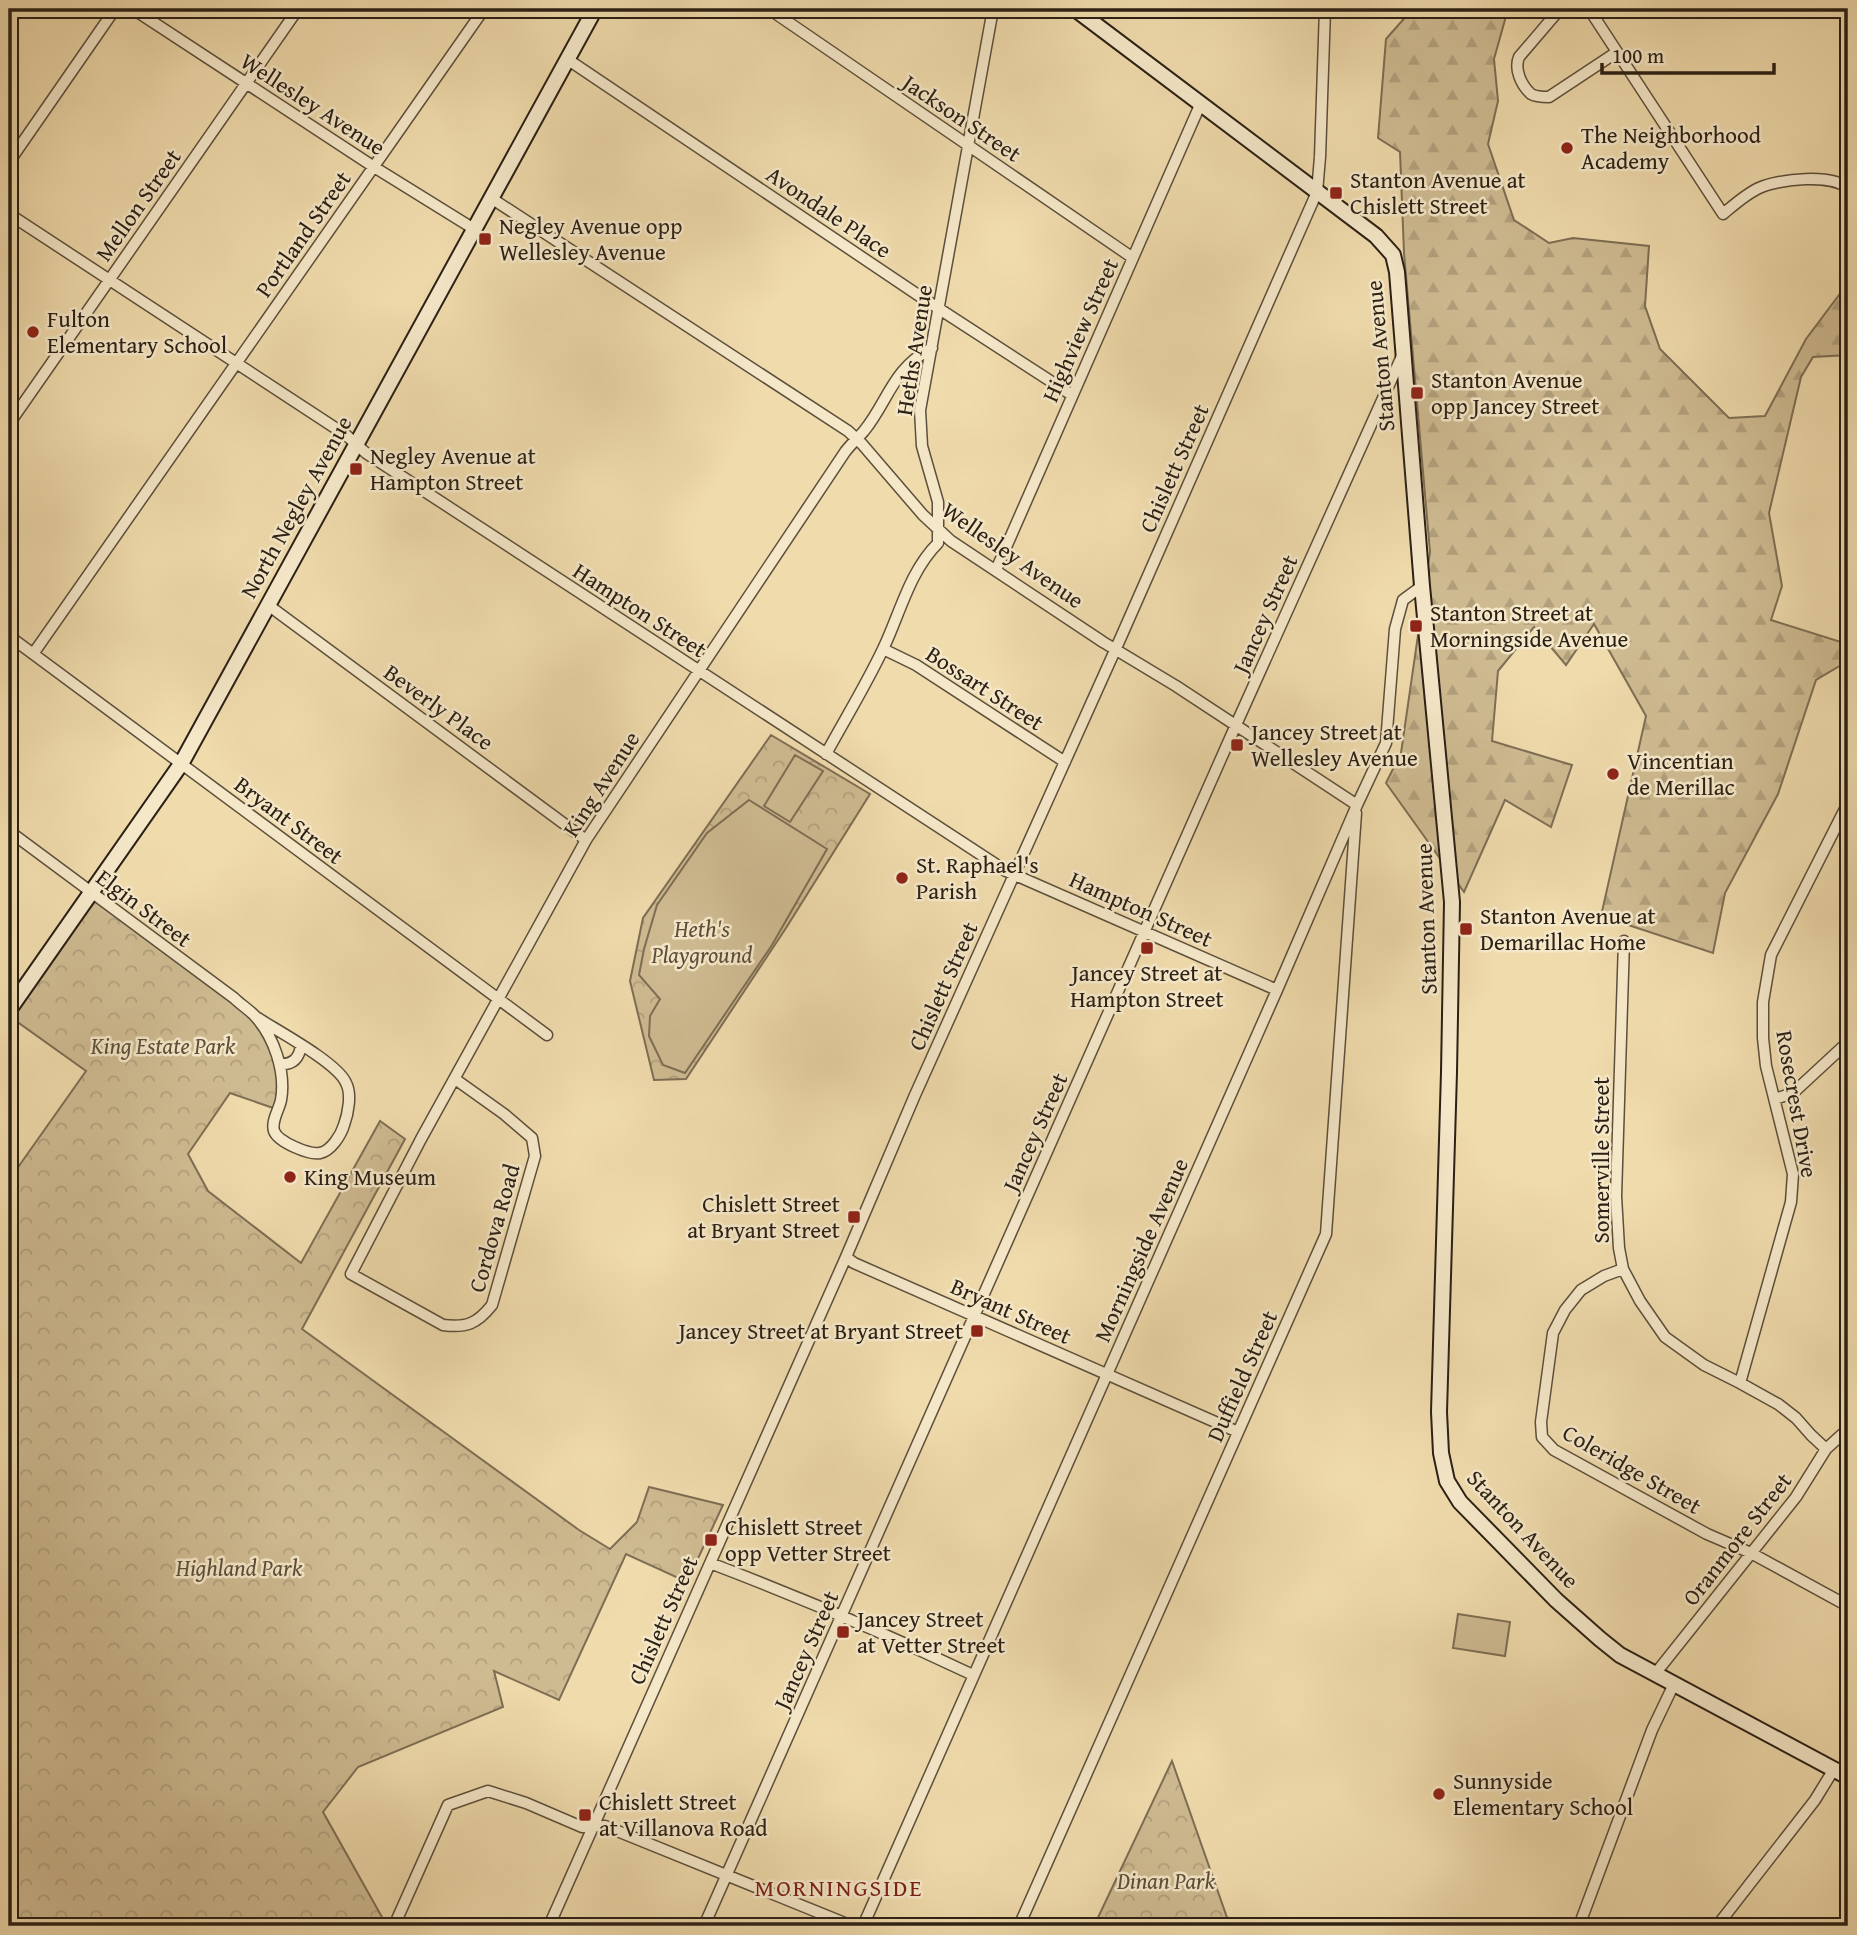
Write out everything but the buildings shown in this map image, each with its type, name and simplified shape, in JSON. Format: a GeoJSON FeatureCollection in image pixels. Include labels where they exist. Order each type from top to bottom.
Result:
{"type":"FeatureCollection","features":[{"type":"Feature","properties":{"kind":"street"},"geometry":{"type":"LineString","coordinates":[[9,162],[115,9]]}},
{"type":"Feature","properties":{"kind":"street","name":"Wellesley Avenue"},"geometry":{"type":"LineString","coordinates":[[133,9],[374,167],[474,229]]}},
{"type":"Feature","properties":{"kind":"street","name":"Mellon Street"},"geometry":{"type":"LineString","coordinates":[[9,424],[298,9]]}},
{"type":"Feature","properties":{"kind":"street","name":"Portland Street"},"geometry":{"type":"LineString","coordinates":[[33,654],[484,9]]}},
{"type":"Feature","properties":{"kind":"street","name":"North Negley Avenue"},"geometry":{"type":"LineString","coordinates":[[9,1010],[181,764],[595,9]]}},
{"type":"Feature","properties":{"kind":"street","name":"Jackson Street"},"geometry":{"type":"LineString","coordinates":[[769,9],[1133,258]]}},
{"type":"Feature","properties":{"kind":"street","name":"Heths Avenue"},"geometry":{"type":"LineString","coordinates":[[826,754],[883,649],[926,555],[937,543],[938,502],[922,446],[920,410],[993,9]]}},
{"type":"Feature","properties":{"kind":"street","name":"Stanton Avenue"},"geometry":{"type":"LineString","coordinates":[[1075,9],[1376,236],[1393,255],[1397,272],[1422,586],[1452,902],[1439,1412],[1447,1481],[1460,1502],[1556,1600],[1620,1655],[1848,1777]]}},
{"type":"Feature","properties":{"kind":"street","name":"Chislett Street"},"geometry":{"type":"LineString","coordinates":[[549,1926],[1317,192],[1325,9]]}},
{"type":"Feature","properties":{"kind":"street"},"geometry":{"type":"LineString","coordinates":[[1560,9],[1516,64],[1516,72],[1530,93],[1538,97],[1549,97],[1617,52]]}},
{"type":"Feature","properties":{"kind":"street"},"geometry":{"type":"LineString","coordinates":[[1589,9],[1723,214],[1761,187],[1779,182],[1824,180],[1847,183]]}},
{"type":"Feature","properties":{"kind":"street","name":"Avondale Place"},"geometry":{"type":"LineString","coordinates":[[567,59],[1072,395]]}},
{"type":"Feature","properties":{"kind":"street","name":"Highview Street"},"geometry":{"type":"LineString","coordinates":[[996,570],[1200,105]]}},
{"type":"Feature","properties":{"kind":"street","name":"Wellesley Avenue"},"geometry":{"type":"LineString","coordinates":[[491,198],[845,429],[951,541],[1357,805]]}},
{"type":"Feature","properties":{"kind":"street","name":"Hampton Street"},"geometry":{"type":"LineString","coordinates":[[9,214],[346,435],[366,453],[1006,871],[1277,990]]}},
{"type":"Feature","properties":{"kind":"street","name":"King Avenue"},"geometry":{"type":"LineString","coordinates":[[351,1274],[421,1139],[586,841],[845,452],[864,431],[901,372],[916,356],[932,348]]}},
{"type":"Feature","properties":{"kind":"street","name":"Jancey Street"},"geometry":{"type":"LineString","coordinates":[[704,1926],[1403,354]]}},
{"type":"Feature","properties":{"kind":"street","name":"Morningside Avenue"},"geometry":{"type":"LineString","coordinates":[[863,1926],[1386,743],[1395,628],[1403,600],[1422,586]]}},
{"type":"Feature","properties":{"kind":"street","name":"Beverly Place"},"geometry":{"type":"LineString","coordinates":[[268,605],[586,841]]}},
{"type":"Feature","properties":{"kind":"street","name":"Bryant Street"},"geometry":{"type":"LineString","coordinates":[[9,636],[547,1035]]}},
{"type":"Feature","properties":{"kind":"street","name":"Bossart Street"},"geometry":{"type":"LineString","coordinates":[[883,649],[916,665],[1065,762]]}},
{"type":"Feature","properties":{"kind":"street","name":"Rosecrest Drive"},"geometry":{"type":"LineString","coordinates":[[1740,1382],[1791,1202],[1793,1174],[1766,1066],[1763,1038],[1763,1002],[1771,955],[1848,803]]}},
{"type":"Feature","properties":{"kind":"street","name":"Duffield Street"},"geometry":{"type":"LineString","coordinates":[[1019,1926],[1326,1234],[1357,805]]}},
{"type":"Feature","properties":{"kind":"street","name":"Elgin Street"},"geometry":{"type":"LineString","coordinates":[[9,831],[256,1017],[341,1075],[347,1085],[348,1097],[344,1125],[325,1151],[312,1153],[303,1150],[281,1140],[274,1132],[273,1124],[281,1102],[283,1086],[280,1064],[256,1017]]}},
{"type":"Feature","properties":{"kind":"street","name":"Somerville Street"},"geometry":{"type":"LineString","coordinates":[[1624,941],[1616,1196],[1623,1269],[1640,1301],[1665,1337],[1704,1365],[1778,1404],[1826,1449]]}},
{"type":"Feature","properties":{"kind":"street"},"geometry":{"type":"LineString","coordinates":[[1775,1099],[1793,1093],[1848,1042]]}},
{"type":"Feature","properties":{"kind":"street"},"geometry":{"type":"LineString","coordinates":[[280,1064],[287,1065],[295,1061],[301,1046]]}},
{"type":"Feature","properties":{"kind":"street","name":"Cordova Road"},"geometry":{"type":"LineString","coordinates":[[351,1274],[443,1325],[458,1327],[473,1323],[484,1316],[492,1305],[535,1156],[532,1138],[456,1079]]}},
{"type":"Feature","properties":{"kind":"street","name":"Bryant Street"},"geometry":{"type":"LineString","coordinates":[[846,1257],[854,1263],[1238,1433]]}},
{"type":"Feature","properties":{"kind":"street","name":"Coleridge Street"},"geometry":{"type":"LineString","coordinates":[[1623,1269],[1604,1276],[1581,1290],[1565,1310],[1553,1333],[1541,1422],[1542,1437],[1563,1456],[1848,1606]]}},
{"type":"Feature","properties":{"kind":"street","name":"Oranmore Street"},"geometry":{"type":"LineString","coordinates":[[1656,1674],[1796,1497],[1826,1449],[1847,1433]]}},
{"type":"Feature","properties":{"kind":"street"},"geometry":{"type":"LineString","coordinates":[[709,1563],[775,1588],[973,1675]]}},
{"type":"Feature","properties":{"kind":"street"},"geometry":{"type":"LineString","coordinates":[[1579,1926],[1652,1730],[1674,1684]]}},
{"type":"Feature","properties":{"kind":"street"},"geometry":{"type":"LineString","coordinates":[[1717,1926],[1815,1800],[1834,1769]]}},
{"type":"Feature","properties":{"kind":"street"},"geometry":{"type":"LineString","coordinates":[[394,1926],[448,1805],[488,1791],[526,1803],[582,1827],[605,1826],[852,1926]]}},
{"type":"Feature","properties":{"kind":"green space"},"geometry":{"type":"Polygon","coordinates":[[[1410,9],[1508,9],[1494,59],[1498,101],[1488,144],[1514,220],[1549,243],[1573,238],[1649,246],[1645,306],[1660,349],[1729,418],[1765,416],[1806,339],[1848,283],[1848,355],[1813,357],[1801,377],[1769,513],[1782,586],[1771,620],[1841,642],[1848,661],[1816,680],[1778,794],[1725,893],[1713,953],[1601,916],[1646,716],[1594,624],[1566,665],[1534,627],[1498,671],[1492,741],[1572,765],[1551,827],[1505,800],[1464,892],[1386,783],[1401,753],[1430,552],[1404,253],[1400,152],[1378,138],[1386,39],[1410,9]]]}},
{"type":"Feature","properties":{"kind":"green space","name":"Heth's Playground"},"geometry":{"type":"Polygon","coordinates":[[[771,735],[870,794],[786,928],[686,1079],[654,1080],[630,981],[643,918],[771,735]]]}},
{"type":"Feature","properties":{"kind":"green space"},"geometry":{"type":"Polygon","coordinates":[[[795,755],[823,771],[790,822],[764,806],[795,755]]]}},
{"type":"Feature","properties":{"kind":"green space","name":"Heth's Playground"},"geometry":{"type":"Polygon","coordinates":[[[749,800],[827,849],[772,945],[685,1073],[663,1065],[649,1036],[650,1016],[660,999],[639,975],[644,949],[657,905],[707,833],[749,800]]]}},
{"type":"Feature","properties":{"kind":"green space","name":"Highland Park"},"geometry":{"type":"Polygon","coordinates":[[[92,893],[256,1017],[280,1064],[279,1110],[230,1093],[188,1154],[208,1191],[301,1263],[380,1121],[405,1139],[302,1329],[579,1530],[610,1549],[637,1522],[649,1487],[723,1505],[687,1582],[626,1554],[559,1700],[494,1671],[503,1707],[358,1767],[323,1812],[387,1926],[9,1926],[9,1180],[86,1071],[9,1016],[92,893]]]}},
{"type":"Feature","properties":{"kind":"green space"},"geometry":{"type":"Polygon","coordinates":[[[1458,1614],[1510,1622],[1505,1656],[1453,1648],[1458,1614]]]}},
{"type":"Feature","properties":{"kind":"green space","name":"Dinan Park"},"geometry":{"type":"Polygon","coordinates":[[[1172,1761],[1230,1926],[1094,1926],[1172,1761]]]}},
{"type":"Feature","properties":{"kind":"place","name":"The Neighborhood Academy"},"geometry":{"type":"Point","coordinates":[1567,148]}},
{"type":"Feature","properties":{"kind":"place","name":"Stanton Avenue at Chislett Street"},"geometry":{"type":"Point","coordinates":[1336,193]}},
{"type":"Feature","properties":{"kind":"place","name":"Negley Avenue opp Wellesley Avenue"},"geometry":{"type":"Point","coordinates":[485,239]}},
{"type":"Feature","properties":{"kind":"place","name":"Fulton Elementary School"},"geometry":{"type":"Point","coordinates":[33,332]}},
{"type":"Feature","properties":{"kind":"place","name":"Stanton Avenue opp Jancey Street"},"geometry":{"type":"Point","coordinates":[1417,393]}},
{"type":"Feature","properties":{"kind":"place","name":"Negley Avenue at Hampton Street"},"geometry":{"type":"Point","coordinates":[356,469]}},
{"type":"Feature","properties":{"kind":"place","name":"Stanton Street at Morningside Avenue"},"geometry":{"type":"Point","coordinates":[1416,626]}},
{"type":"Feature","properties":{"kind":"place","name":"Jancey Street at Wellesley Avenue"},"geometry":{"type":"Point","coordinates":[1237,745]}},
{"type":"Feature","properties":{"kind":"place","name":"Vincentian de Merillac"},"geometry":{"type":"Point","coordinates":[1613,774]}},
{"type":"Feature","properties":{"kind":"place","name":"St. Raphael's Parish"},"geometry":{"type":"Point","coordinates":[902,878]}},
{"type":"Feature","properties":{"kind":"place","name":"Stanton Avenue at Demarillac Home"},"geometry":{"type":"Point","coordinates":[1466,929]}},
{"type":"Feature","properties":{"kind":"place","name":"Jancey Street at Hampton Street"},"geometry":{"type":"Point","coordinates":[1147,948]}},
{"type":"Feature","properties":{"kind":"place","name":"King Museum"},"geometry":{"type":"Point","coordinates":[290,1177]}},
{"type":"Feature","properties":{"kind":"place","name":"Chislett Street at Bryant Street"},"geometry":{"type":"Point","coordinates":[854,1217]}},
{"type":"Feature","properties":{"kind":"place","name":"Jancey Street at Bryant Street"},"geometry":{"type":"Point","coordinates":[977,1331]}},
{"type":"Feature","properties":{"kind":"place","name":"Chislett Street opp Vetter Street"},"geometry":{"type":"Point","coordinates":[711,1540]}},
{"type":"Feature","properties":{"kind":"place","name":"Jancey Street at Vetter Street"},"geometry":{"type":"Point","coordinates":[843,1632]}},
{"type":"Feature","properties":{"kind":"place","name":"Sunnyside Elementary School"},"geometry":{"type":"Point","coordinates":[1439,1794]}},
{"type":"Feature","properties":{"kind":"place","name":"Chislett Street at Villanova Road"},"geometry":{"type":"Point","coordinates":[585,1815]}},
{"type":"Feature","properties":{"kind":"district","name":"MORNINGSIDE"},"geometry":{"type":"Point","coordinates":[839,1888]}},
{"type":"Feature","properties":{"kind":"park label","name":"King Estate Park"},"geometry":{"type":"Point","coordinates":[163,1046]}}]}
